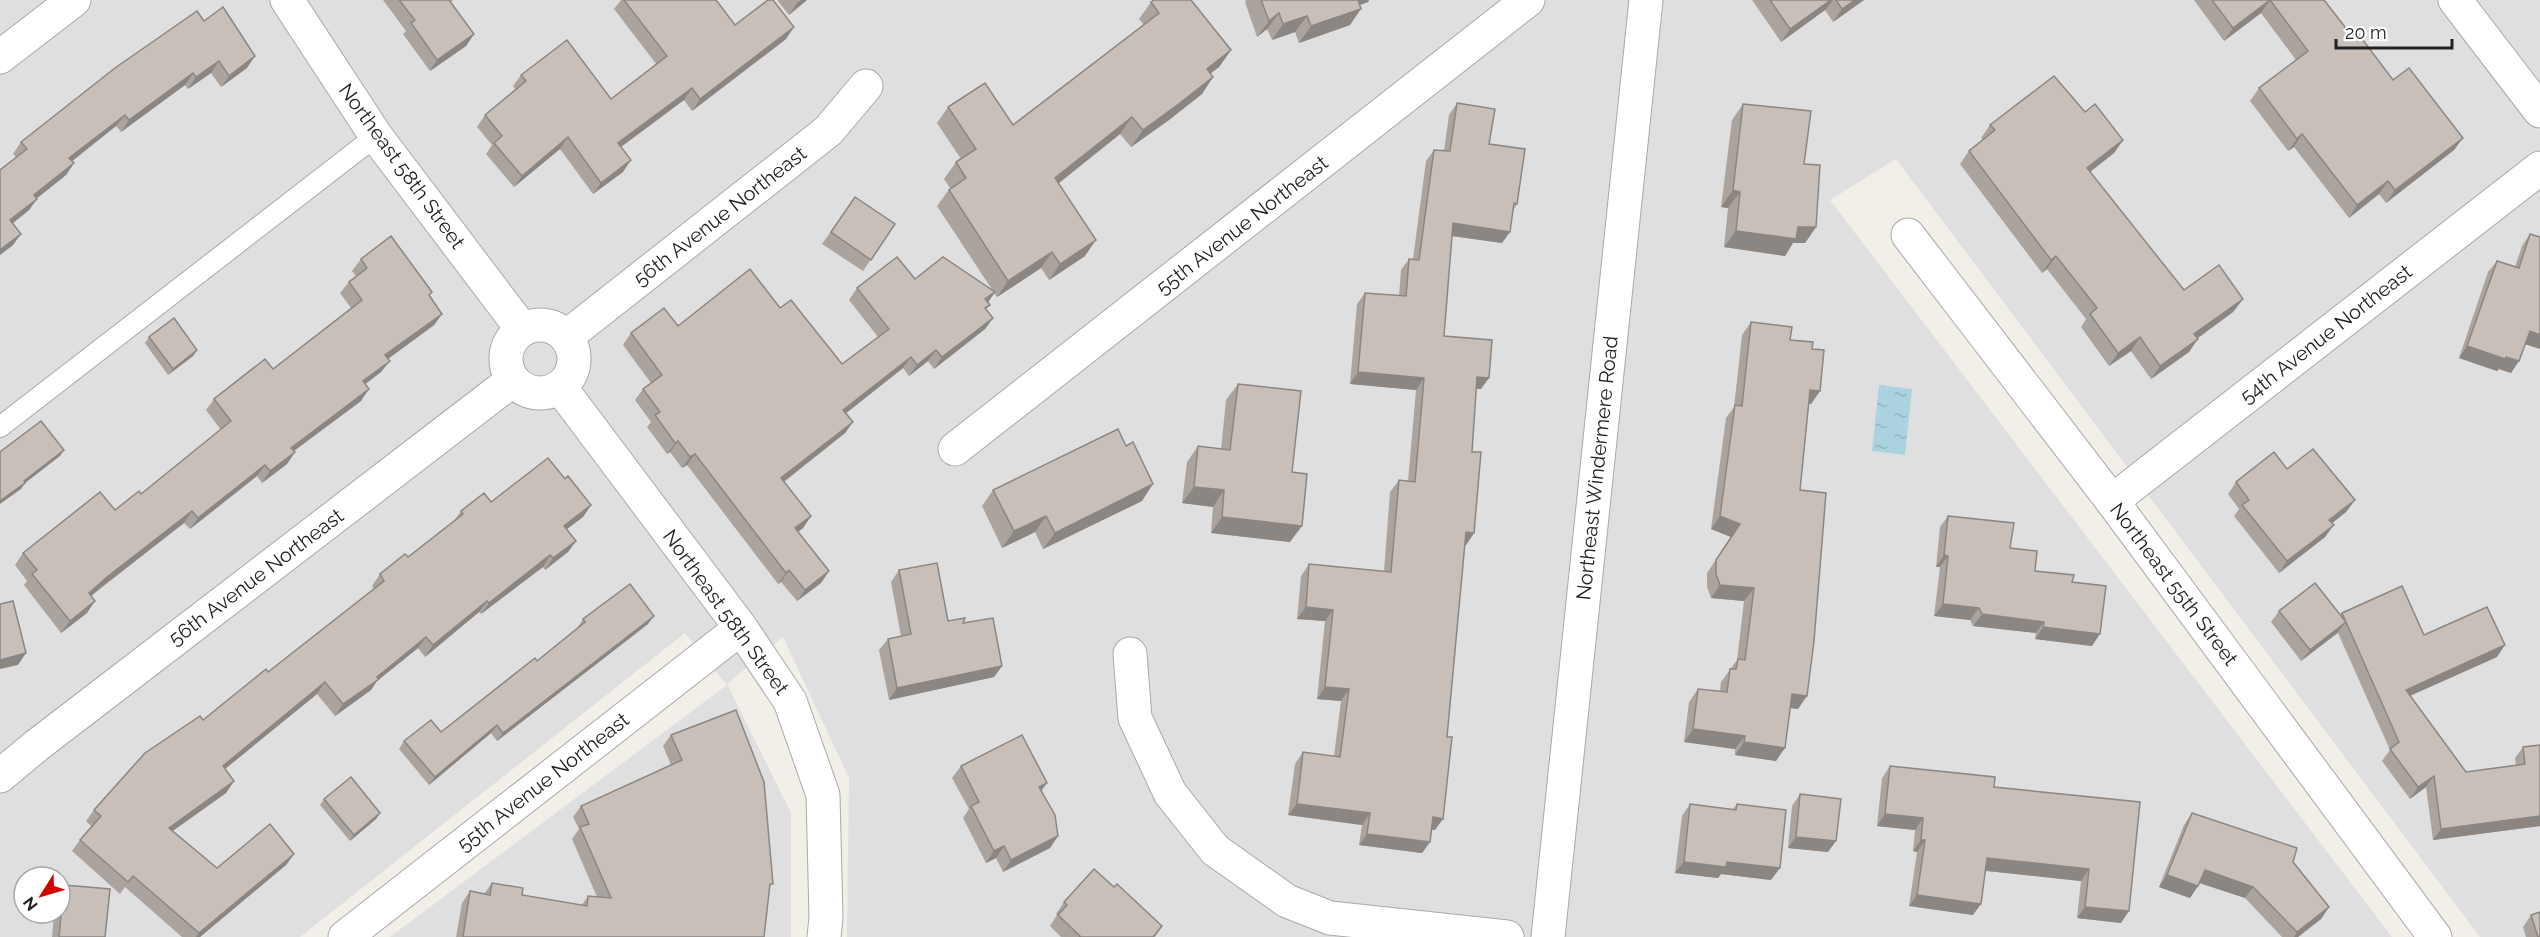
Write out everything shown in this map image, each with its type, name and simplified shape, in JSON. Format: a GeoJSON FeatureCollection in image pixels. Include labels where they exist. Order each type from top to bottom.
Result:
{"type":"FeatureCollection","features":[{"type":"Feature","properties":{"kind":"street"},"geometry":{"type":"LineString","coordinates":[[0,57],[74,0]]}},
{"type":"Feature","properties":{"kind":"street","name":"Northeast 58th Street"},"geometry":{"type":"LineString","coordinates":[[286,0],[376,136],[522,329]]}},
{"type":"Feature","properties":{"kind":"street","name":"55th Avenue Northeast"},"geometry":{"type":"LineString","coordinates":[[955,449],[1528,0]]}},
{"type":"Feature","properties":{"kind":"street","name":"Northeast Windermere Road"},"geometry":{"type":"LineString","coordinates":[[1548,937],[1646,0]]}},
{"type":"Feature","properties":{"kind":"street"},"geometry":{"type":"LineString","coordinates":[[2455,0],[2540,111]]}},
{"type":"Feature","properties":{"kind":"street","name":"56th Avenue Northeast"},"geometry":{"type":"LineString","coordinates":[[566,337],[828,131],[866,86]]}},
{"type":"Feature","properties":{"kind":"street","name":"54th Avenue Northeast"},"geometry":{"type":"LineString","coordinates":[[2112,501],[2540,168]]}},
{"type":"Feature","properties":{"kind":"street","name":"Northeast 55th Street"},"geometry":{"type":"LineString","coordinates":[[1908,235],[2112,501],[2434,937]]}},
{"type":"Feature","properties":{"kind":"street"},"geometry":{"type":"LineString","coordinates":[[543,324],[555,327],[566,337],[574,356],[573,368],[568,379],[560,387],[549,392],[537,393],[527,391],[513,380],[506,366],[505,356],[514,336],[522,329],[543,324]]}},
{"type":"Feature","properties":{"kind":"street","name":"56th Avenue Northeast"},"geometry":{"type":"LineString","coordinates":[[0,776],[55,731],[513,380]]}},
{"type":"Feature","properties":{"kind":"street","name":"Northeast 58th Street"},"geometry":{"type":"LineString","coordinates":[[560,387],[741,628],[790,701],[823,795],[826,918],[824,937]]}},
{"type":"Feature","properties":{"kind":"street","name":"55th Avenue Northeast"},"geometry":{"type":"LineString","coordinates":[[345,937],[741,628]]}},
{"type":"Feature","properties":{"kind":"street"},"geometry":{"type":"LineString","coordinates":[[1130,654],[1135,718],[1170,794],[1215,850],[1287,901],[1330,918],[1507,937]]}},
{"type":"Feature","properties":{"kind":"lane"},"geometry":{"type":"LineString","coordinates":[[0,427],[376,136]]}},
{"type":"Feature","properties":{"kind":"shaded area"},"geometry":{"type":"Polygon","coordinates":[[[0,0],[2540,0],[2540,937],[2480,937],[1896,159],[1830,200],[2392,937],[847,937],[849,778],[783,637],[727,684],[791,813],[791,937],[390,937],[727,685],[685,633],[300,937],[0,937],[0,0]]]}},
{"type":"Feature","properties":{"kind":"water"},"geometry":{"type":"Polygon","coordinates":[[[1879,385],[1912,389],[1905,455],[1872,451],[1879,385]]]}},
{"type":"Feature","properties":{"kind":"building"},"geometry":{"type":"Polygon","coordinates":[[[399,0],[449,0],[474,34],[437,60],[411,23],[415,20],[399,0]]]}},
{"type":"Feature","properties":{"kind":"building"},"geometry":{"type":"Polygon","coordinates":[[[624,0],[716,0],[735,25],[768,0],[773,0],[794,27],[700,99],[692,88],[618,143],[631,160],[601,183],[568,137],[522,176],[494,143],[502,136],[485,115],[526,81],[521,75],[567,40],[611,99],[667,56],[624,0]]]}},
{"type":"Feature","properties":{"kind":"building"},"geometry":{"type":"Polygon","coordinates":[[[1154,0],[1191,0],[1231,50],[1207,69],[1213,77],[1143,130],[1132,117],[1055,178],[1096,240],[1060,264],[1052,252],[1008,281],[949,190],[966,178],[956,162],[976,149],[948,107],[985,83],[1013,125],[1159,13],[1151,2],[1154,0]]]}},
{"type":"Feature","properties":{"kind":"building"},"geometry":{"type":"Polygon","coordinates":[[[1261,0],[1358,0],[1361,9],[1311,26],[1307,16],[1283,24],[1279,13],[1269,21],[1261,0]]]}},
{"type":"Feature","properties":{"kind":"building"},"geometry":{"type":"Polygon","coordinates":[[[1770,0],[1831,0],[1790,29],[1770,0]]]}},
{"type":"Feature","properties":{"kind":"building"},"geometry":{"type":"Polygon","coordinates":[[[1836,0],[1855,0],[1842,9],[1836,0]]]}},
{"type":"Feature","properties":{"kind":"building"},"geometry":{"type":"Polygon","coordinates":[[[2212,0],[2270,0],[2233,28],[2212,0]]]}},
{"type":"Feature","properties":{"kind":"building"},"geometry":{"type":"Polygon","coordinates":[[[2270,0],[2324,0],[2352,36],[2357,32],[2393,80],[2409,68],[2463,138],[2395,190],[2388,181],[2357,205],[2302,134],[2297,139],[2259,88],[2308,51],[2270,0]]]}},
{"type":"Feature","properties":{"kind":"building"},"geometry":{"type":"Polygon","coordinates":[[[223,7],[255,56],[229,76],[219,61],[196,77],[193,73],[129,120],[125,115],[69,158],[74,163],[34,195],[37,199],[10,220],[21,234],[0,250],[0,170],[27,149],[21,142],[115,68],[197,11],[204,21],[223,7]]]}},
{"type":"Feature","properties":{"kind":"building"},"geometry":{"type":"Polygon","coordinates":[[[2054,76],[2085,112],[2095,104],[2123,140],[2087,168],[2184,290],[2219,265],[2243,299],[2194,334],[2198,339],[2160,366],[2140,337],[2118,353],[2090,314],[2097,308],[2056,256],[2051,260],[1969,151],[1995,130],[1990,125],[2054,76]]]}},
{"type":"Feature","properties":{"kind":"building"},"geometry":{"type":"Polygon","coordinates":[[[1457,103],[1495,109],[1489,144],[1525,149],[1517,204],[1514,203],[1510,232],[1453,223],[1444,336],[1492,340],[1489,378],[1477,377],[1472,452],[1481,452],[1474,533],[1466,532],[1447,737],[1452,737],[1443,819],[1433,817],[1430,842],[1367,834],[1370,813],[1297,804],[1303,752],[1340,757],[1349,689],[1325,687],[1333,610],[1306,607],[1309,564],[1391,572],[1399,480],[1415,482],[1424,378],[1358,372],[1365,293],[1406,296],[1409,259],[1419,260],[1434,150],[1450,151],[1457,103]]]}},
{"type":"Feature","properties":{"kind":"building"},"geometry":{"type":"Polygon","coordinates":[[[1743,104],[1811,111],[1804,164],[1820,165],[1816,227],[1798,227],[1796,239],[1736,231],[1740,192],[1733,190],[1743,104]]]}},
{"type":"Feature","properties":{"kind":"building"},"geometry":{"type":"Polygon","coordinates":[[[855,197],[895,224],[871,260],[831,232],[855,197]]]}},
{"type":"Feature","properties":{"kind":"building"},"geometry":{"type":"Polygon","coordinates":[[[2530,234],[2540,237],[2540,335],[2530,331],[2519,361],[2506,357],[2505,359],[2467,346],[2497,261],[2519,268],[2530,234]]]}},
{"type":"Feature","properties":{"kind":"building"},"geometry":{"type":"Polygon","coordinates":[[[391,236],[432,292],[429,295],[442,314],[385,355],[390,361],[363,381],[369,389],[291,448],[295,452],[270,471],[265,465],[198,518],[192,511],[89,593],[95,601],[70,621],[32,574],[37,570],[23,553],[100,492],[115,510],[139,491],[141,494],[231,421],[214,399],[265,359],[273,369],[362,300],[349,282],[367,268],[361,259],[391,236]]]}},
{"type":"Feature","properties":{"kind":"building"},"geometry":{"type":"Polygon","coordinates":[[[897,257],[915,279],[943,257],[995,292],[985,299],[990,305],[985,308],[993,318],[942,357],[936,350],[917,365],[911,357],[843,410],[853,422],[781,478],[811,516],[795,528],[829,571],[805,590],[789,570],[786,573],[695,454],[690,457],[678,441],[675,443],[655,415],[660,412],[643,389],[662,375],[631,333],[664,308],[678,326],[750,269],[780,308],[791,300],[842,364],[889,329],[857,288],[897,257]]]}},
{"type":"Feature","properties":{"kind":"building"},"geometry":{"type":"Polygon","coordinates":[[[174,318],[197,350],[173,369],[149,337],[174,318]]]}},
{"type":"Feature","properties":{"kind":"building"},"geometry":{"type":"Polygon","coordinates":[[[1751,322],[1792,327],[1790,340],[1813,342],[1812,349],[1824,350],[1820,391],[1810,390],[1800,490],[1826,493],[1814,641],[1807,696],[1792,694],[1785,748],[1744,742],[1745,736],[1693,729],[1698,689],[1727,692],[1730,669],[1736,669],[1738,659],[1745,660],[1754,588],[1720,585],[1716,574],[1716,560],[1740,524],[1720,516],[1735,405],[1742,406],[1751,322]]]}},
{"type":"Feature","properties":{"kind":"building"},"geometry":{"type":"Polygon","coordinates":[[[1238,384],[1301,391],[1292,472],[1307,474],[1302,526],[1222,517],[1224,490],[1194,487],[1198,446],[1230,450],[1238,384]]]}},
{"type":"Feature","properties":{"kind":"building"},"geometry":{"type":"Polygon","coordinates":[[[41,421],[64,450],[0,501],[0,452],[41,421]]]}},
{"type":"Feature","properties":{"kind":"building"},"geometry":{"type":"Polygon","coordinates":[[[1118,429],[1126,446],[1133,442],[1153,484],[1055,533],[1046,516],[1014,531],[993,490],[1118,429]]]}},
{"type":"Feature","properties":{"kind":"building"},"geometry":{"type":"Polygon","coordinates":[[[2313,449],[2355,500],[2329,520],[2334,525],[2287,561],[2242,505],[2249,500],[2236,482],[2274,452],[2287,469],[2313,449]]]}},
{"type":"Feature","properties":{"kind":"building"},"geometry":{"type":"Polygon","coordinates":[[[548,458],[565,479],[568,476],[591,505],[564,526],[576,541],[553,558],[550,555],[489,603],[487,601],[433,645],[426,637],[377,677],[379,679],[343,704],[325,682],[223,766],[234,781],[169,828],[217,868],[270,824],[294,854],[199,933],[133,876],[128,882],[80,840],[101,816],[94,810],[145,753],[200,716],[203,720],[266,669],[268,672],[384,581],[380,574],[405,554],[408,557],[463,514],[461,511],[484,493],[491,502],[548,458]]]}},
{"type":"Feature","properties":{"kind":"building"},"geometry":{"type":"Polygon","coordinates":[[[1948,516],[2014,523],[2010,548],[2037,551],[2035,571],[2074,575],[2072,582],[2106,586],[2100,634],[2043,627],[2044,622],[1982,614],[1979,608],[1943,604],[1948,556],[1944,555],[1948,516]]]}},
{"type":"Feature","properties":{"kind":"building"},"geometry":{"type":"Polygon","coordinates":[[[937,563],[948,621],[965,618],[963,623],[993,618],[1002,666],[897,688],[888,639],[911,634],[899,570],[937,563]]]}},
{"type":"Feature","properties":{"kind":"building"},"geometry":{"type":"Polygon","coordinates":[[[2315,583],[2346,622],[2310,650],[2279,611],[2315,583]]]}},
{"type":"Feature","properties":{"kind":"building"},"geometry":{"type":"Polygon","coordinates":[[[630,584],[654,616],[503,733],[497,725],[435,777],[404,741],[431,720],[441,732],[535,658],[537,661],[585,622],[583,619],[630,584]]]}},
{"type":"Feature","properties":{"kind":"building"},"geometry":{"type":"Polygon","coordinates":[[[2402,586],[2424,635],[2487,607],[2505,645],[2406,690],[2466,772],[2525,764],[2523,747],[2540,745],[2540,816],[2441,829],[2434,776],[2418,787],[2390,749],[2399,742],[2342,613],[2402,586]]]}},
{"type":"Feature","properties":{"kind":"building"},"geometry":{"type":"Polygon","coordinates":[[[13,601],[26,653],[0,660],[0,604],[13,601]]]}},
{"type":"Feature","properties":{"kind":"building"},"geometry":{"type":"Polygon","coordinates":[[[736,710],[764,782],[773,884],[770,884],[764,937],[463,937],[470,891],[490,895],[492,883],[523,888],[522,895],[587,906],[588,896],[611,898],[580,827],[589,824],[581,806],[682,760],[671,735],[736,710]]]}},
{"type":"Feature","properties":{"kind":"building"},"geometry":{"type":"Polygon","coordinates":[[[1022,735],[1047,783],[1039,787],[1055,815],[1058,836],[1011,860],[1004,846],[994,851],[971,806],[979,802],[961,766],[1022,735]]]}},
{"type":"Feature","properties":{"kind":"building"},"geometry":{"type":"Polygon","coordinates":[[[1890,766],[1995,777],[1994,787],[2140,802],[2129,911],[2085,907],[2089,869],[1987,858],[1981,904],[1917,895],[1925,840],[1921,840],[1923,818],[1885,814],[1890,766]]]}},
{"type":"Feature","properties":{"kind":"building"},"geometry":{"type":"Polygon","coordinates":[[[351,777],[380,813],[354,835],[324,799],[351,777]]]}},
{"type":"Feature","properties":{"kind":"building"},"geometry":{"type":"Polygon","coordinates":[[[1800,794],[1841,799],[1836,841],[1796,837],[1800,794]]]}},
{"type":"Feature","properties":{"kind":"building"},"geometry":{"type":"Polygon","coordinates":[[[1690,804],[1736,810],[1737,804],[1786,810],[1780,868],[1727,862],[1726,867],[1684,862],[1690,804]]]}},
{"type":"Feature","properties":{"kind":"building"},"geometry":{"type":"Polygon","coordinates":[[[2192,813],[2297,848],[2293,862],[2329,907],[2297,932],[2253,887],[2205,870],[2198,886],[2167,875],[2192,813]]]}},
{"type":"Feature","properties":{"kind":"building"},"geometry":{"type":"Polygon","coordinates":[[[1094,869],[1114,887],[1117,884],[1162,926],[1153,937],[1079,937],[1058,915],[1067,905],[1064,902],[1094,869]]]}},
{"type":"Feature","properties":{"kind":"building"},"geometry":{"type":"Polygon","coordinates":[[[72,886],[110,889],[105,937],[59,937],[60,925],[72,925],[72,886]]]}},
{"type":"Feature","properties":{"kind":"building"},"geometry":{"type":"Polygon","coordinates":[[[2540,912],[2540,937],[2538,937],[2531,915],[2540,912]]]}}]}
